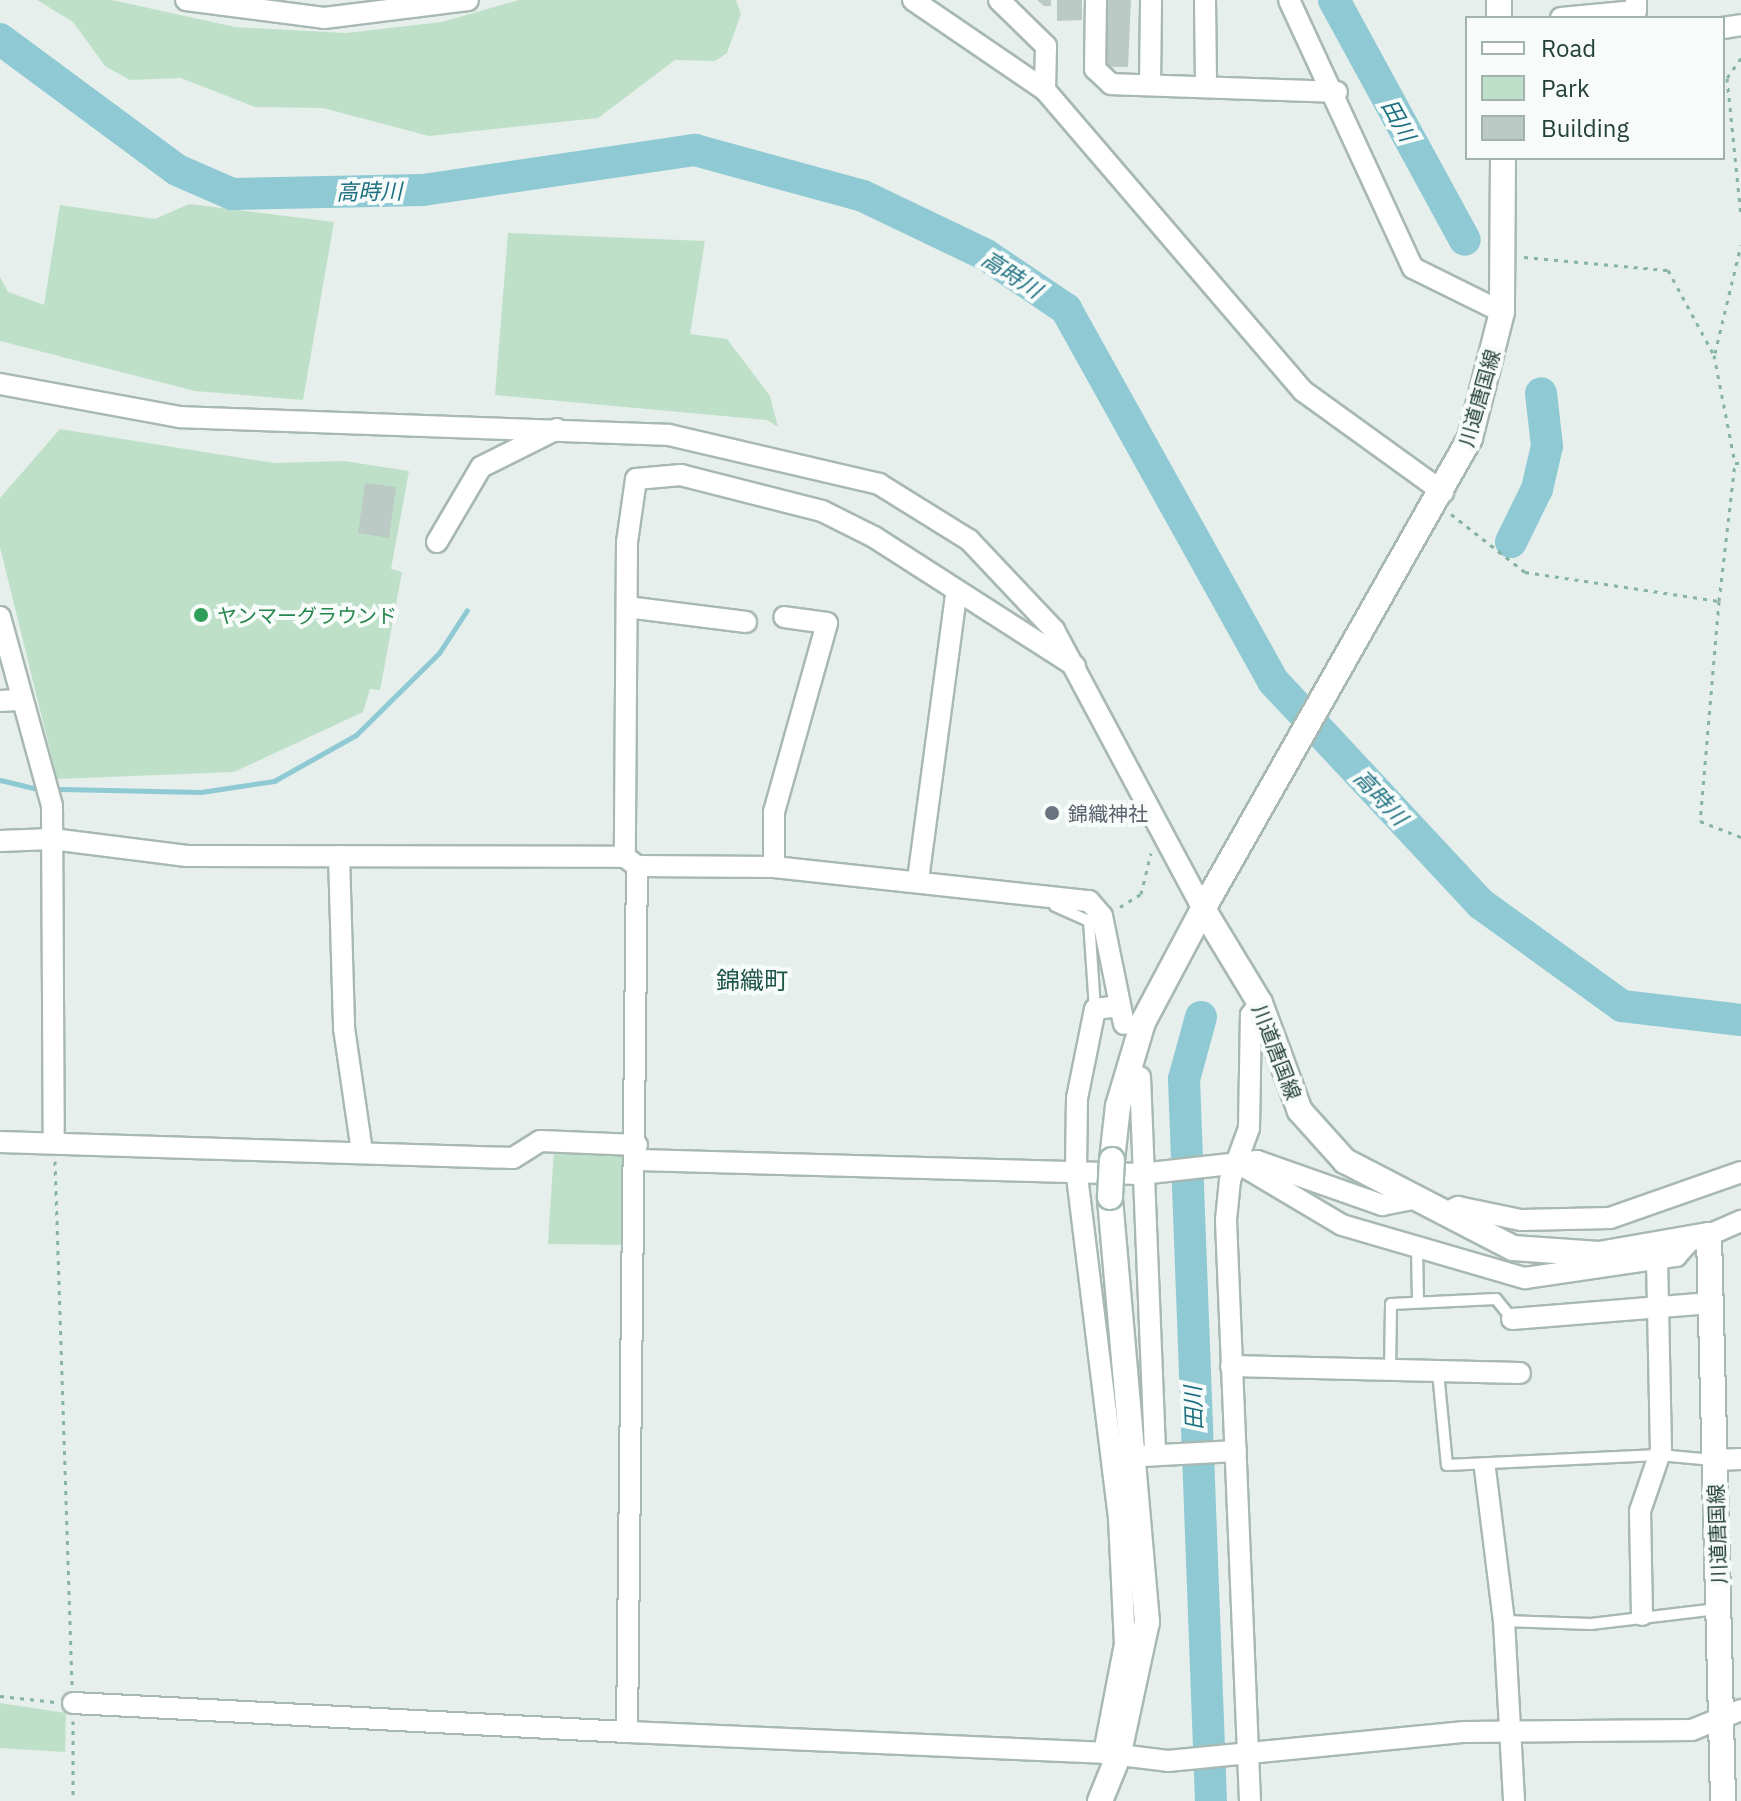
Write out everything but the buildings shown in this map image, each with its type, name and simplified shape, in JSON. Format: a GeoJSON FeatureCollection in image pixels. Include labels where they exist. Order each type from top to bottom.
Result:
{"type":"FeatureCollection","features":[{"type":"Feature","properties":{"kind":"main road","name":"川道唐国線"},"geometry":{"type":"LineString","coordinates":[[1503,160],[1502,312],[1470,438],[1437,503],[1209,900],[1260,1003],[1300,1111],[1345,1161],[1513,1248],[1599,1254],[1700,1237],[1710,1303],[1719,1609],[1731,1715],[1723,1801]]}},
{"type":"Feature","properties":{"kind":"main road"},"geometry":{"type":"LineString","coordinates":[[1100,1801],[1147,1622],[1140,1457],[1110,1197],[1118,1106],[1139,1033],[1209,900]]}},
{"type":"Feature","properties":{"kind":"street"},"geometry":{"type":"LineString","coordinates":[[186,0],[324,18],[468,0]]}},
{"type":"Feature","properties":{"kind":"street"},"geometry":{"type":"LineString","coordinates":[[913,0],[1045,90],[1303,391],[1437,503]]}},
{"type":"Feature","properties":{"kind":"street"},"geometry":{"type":"LineString","coordinates":[[999,0],[1046,46],[1045,90]]}},
{"type":"Feature","properties":{"kind":"street"},"geometry":{"type":"LineString","coordinates":[[1096,0],[1095,69],[1111,84],[1337,92]]}},
{"type":"Feature","properties":{"kind":"street"},"geometry":{"type":"LineString","coordinates":[[1150,85],[1151,0]]}},
{"type":"Feature","properties":{"kind":"street"},"geometry":{"type":"LineString","coordinates":[[1205,0],[1206,87]]}},
{"type":"Feature","properties":{"kind":"street"},"geometry":{"type":"LineString","coordinates":[[1289,0],[1337,92],[1413,268],[1502,312]]}},
{"type":"Feature","properties":{"kind":"street"},"geometry":{"type":"LineString","coordinates":[[1582,16],[1636,11],[1636,0]]}},
{"type":"Feature","properties":{"kind":"street"},"geometry":{"type":"LineString","coordinates":[[0,384],[180,417],[669,435],[879,484],[969,540],[1040,613],[1075,666],[1209,900]]}},
{"type":"Feature","properties":{"kind":"street"},"geometry":{"type":"LineString","coordinates":[[437,542],[481,467],[557,429]]}},
{"type":"Feature","properties":{"kind":"street"},"geometry":{"type":"LineString","coordinates":[[627,1732],[638,1152],[627,607],[636,479],[681,475],[822,511],[874,537],[956,595],[989,608],[1075,666]]}},
{"type":"Feature","properties":{"kind":"street"},"geometry":{"type":"LineString","coordinates":[[918,880],[956,595]]}},
{"type":"Feature","properties":{"kind":"street"},"geometry":{"type":"LineString","coordinates":[[627,607],[746,622]]}},
{"type":"Feature","properties":{"kind":"street"},"geometry":{"type":"LineString","coordinates":[[0,617],[49,785],[54,1141]]}},
{"type":"Feature","properties":{"kind":"street"},"geometry":{"type":"LineString","coordinates":[[774,867],[774,812],[827,623],[784,617]]}},
{"type":"Feature","properties":{"kind":"street"},"geometry":{"type":"LineString","coordinates":[[0,701],[22,700]]}},
{"type":"Feature","properties":{"kind":"street"},"geometry":{"type":"LineString","coordinates":[[0,841],[52,839],[187,856],[339,856],[774,867],[918,880],[1089,901],[1098,911],[1122,1015],[1095,1009],[1077,1098],[1076,1168],[1140,1457]]}},
{"type":"Feature","properties":{"kind":"street"},"geometry":{"type":"LineString","coordinates":[[339,856],[344,1028],[362,1151]]}},
{"type":"Feature","properties":{"kind":"street"},"geometry":{"type":"LineString","coordinates":[[1250,1801],[1241,1754],[1226,1220],[1231,1166],[1252,1089],[1251,1015],[1260,1003]]}},
{"type":"Feature","properties":{"kind":"street"},"geometry":{"type":"LineString","coordinates":[[1140,1077],[1148,1171],[1140,1457]]}},
{"type":"Feature","properties":{"kind":"street"},"geometry":{"type":"LineString","coordinates":[[0,1142],[54,1141],[513,1158],[540,1141],[638,1152],[1148,1171],[1271,1164],[1382,1205],[1414,1199]]}},
{"type":"Feature","properties":{"kind":"street"},"geometry":{"type":"LineString","coordinates":[[1231,1166],[1342,1225],[1525,1278],[1657,1260],[1689,1249],[1700,1237],[1741,1221]]}},
{"type":"Feature","properties":{"kind":"street"},"geometry":{"type":"LineString","coordinates":[[1443,1214],[1458,1207],[1521,1220],[1610,1218],[1741,1172]]}},
{"type":"Feature","properties":{"kind":"street"},"geometry":{"type":"LineString","coordinates":[[1642,1615],[1640,1511],[1659,1455],[1657,1260]]}},
{"type":"Feature","properties":{"kind":"street"},"geometry":{"type":"LineString","coordinates":[[1512,1319],[1710,1303]]}},
{"type":"Feature","properties":{"kind":"street"},"geometry":{"type":"LineString","coordinates":[[1231,1366],[1520,1373]]}},
{"type":"Feature","properties":{"kind":"street"},"geometry":{"type":"LineString","coordinates":[[1140,1457],[1231,1451]]}},
{"type":"Feature","properties":{"kind":"street"},"geometry":{"type":"LineString","coordinates":[[1715,1460],[1741,1459]]}},
{"type":"Feature","properties":{"kind":"street"},"geometry":{"type":"LineString","coordinates":[[1485,1469],[1504,1621],[1506,1734],[1514,1801]]}},
{"type":"Feature","properties":{"kind":"street"},"geometry":{"type":"LineString","coordinates":[[73,1703],[1111,1755],[1168,1761],[1506,1734],[1692,1730],[1731,1715]]}},
{"type":"Feature","properties":{"kind":"lane"},"geometry":{"type":"LineString","coordinates":[[1018,892],[1089,921],[1095,1009]]}},
{"type":"Feature","properties":{"kind":"lane"},"geometry":{"type":"LineString","coordinates":[[1417,1249],[1418,1302]]}},
{"type":"Feature","properties":{"kind":"lane"},"geometry":{"type":"LineString","coordinates":[[1390,1371],[1391,1304],[1496,1299],[1512,1319]]}},
{"type":"Feature","properties":{"kind":"lane"},"geometry":{"type":"LineString","coordinates":[[1438,1372],[1447,1465],[1485,1469],[1659,1455],[1715,1460]]}},
{"type":"Feature","properties":{"kind":"lane"},"geometry":{"type":"LineString","coordinates":[[1504,1621],[1591,1624],[1642,1615],[1719,1609]]}},
{"type":"Feature","properties":{"kind":"path"},"geometry":{"type":"LineString","coordinates":[[1741,58],[1727,78],[1741,217]]}},
{"type":"Feature","properties":{"kind":"path"},"geometry":{"type":"LineString","coordinates":[[1714,355],[1727,323],[1741,245]]}},
{"type":"Feature","properties":{"kind":"path"},"geometry":{"type":"LineString","coordinates":[[1504,256],[1668,270],[1714,355],[1735,463],[1719,601],[1700,821],[1741,837]]}},
{"type":"Feature","properties":{"kind":"path"},"geometry":{"type":"LineString","coordinates":[[1735,463],[1741,463]]}},
{"type":"Feature","properties":{"kind":"path"},"geometry":{"type":"LineString","coordinates":[[1437,503],[1525,572],[1719,601]]}},
{"type":"Feature","properties":{"kind":"path"},"geometry":{"type":"LineString","coordinates":[[1098,911],[1141,894],[1151,871],[1150,843]]}},
{"type":"Feature","properties":{"kind":"path"},"geometry":{"type":"LineString","coordinates":[[54,1141],[73,1703],[73,1801]]}},
{"type":"Feature","properties":{"kind":"path"},"geometry":{"type":"LineString","coordinates":[[0,1696],[73,1703]]}},
{"type":"Feature","properties":{"kind":"green space"},"geometry":{"type":"Polygon","coordinates":[[[37,0],[112,0],[235,27],[346,33],[442,22],[519,0],[736,0],[741,14],[727,53],[715,61],[675,60],[598,118],[429,136],[323,108],[255,107],[181,78],[130,80],[105,66],[73,22],[37,0]]]}},
{"type":"Feature","properties":{"kind":"green space"},"geometry":{"type":"Polygon","coordinates":[[[189,204],[334,222],[303,400],[195,391],[0,341],[0,277],[8,292],[44,305],[60,205],[155,219],[189,204]]]}},
{"type":"Feature","properties":{"kind":"green space"},"geometry":{"type":"Polygon","coordinates":[[[508,233],[705,241],[690,334],[727,339],[770,396],[778,427],[767,420],[495,395],[508,233]]]}},
{"type":"Feature","properties":{"kind":"green space","name":"ヤンマーグラウンド"},"geometry":{"type":"Polygon","coordinates":[[[60,429],[274,463],[344,461],[409,471],[391,569],[402,572],[380,690],[370,689],[363,712],[234,772],[57,779],[0,547],[0,498],[60,429]]]}},
{"type":"Feature","properties":{"kind":"green space"},"geometry":{"type":"Polygon","coordinates":[[[625,1148],[629,1245],[548,1244],[554,1149],[625,1148]]]}},
{"type":"Feature","properties":{"kind":"green space"},"geometry":{"type":"Polygon","coordinates":[[[0,1703],[66,1713],[65,1752],[0,1748],[0,1703]]]}},
{"type":"Feature","properties":{"kind":"waterway","name":"田川"},"geometry":{"type":"LineString","coordinates":[[1334,0],[1465,240]]}},
{"type":"Feature","properties":{"kind":"waterway","name":"高時川"},"geometry":{"type":"LineString","coordinates":[[0,39],[177,170],[232,194],[423,190],[695,150],[863,196],[986,255],[1066,309],[1273,681],[1481,904],[1622,1006],[1741,1020]]}},
{"type":"Feature","properties":{"kind":"waterway","name":"田川"},"geometry":{"type":"LineString","coordinates":[[1511,542],[1537,489],[1547,446],[1541,393]]}},
{"type":"Feature","properties":{"kind":"waterway"},"geometry":{"type":"LineString","coordinates":[[61,789],[201,792],[274,781],[356,735],[439,653],[467,610]]}},
{"type":"Feature","properties":{"kind":"waterway"},"geometry":{"type":"LineString","coordinates":[[0,780],[42,790]]}},
{"type":"Feature","properties":{"kind":"waterway","name":"田川"},"geometry":{"type":"LineString","coordinates":[[1201,1017],[1184,1079],[1211,1801]]}},
{"type":"Feature","properties":{"kind":"place","name":"ヤンマーグラウンド"},"geometry":{"type":"Point","coordinates":[201,615]}},
{"type":"Feature","properties":{"kind":"place","name":"錦織神社"},"geometry":{"type":"Point","coordinates":[1052,813]}},
{"type":"Feature","properties":{"kind":"district","name":"錦織町"},"geometry":{"type":"Point","coordinates":[752,981]}}]}
